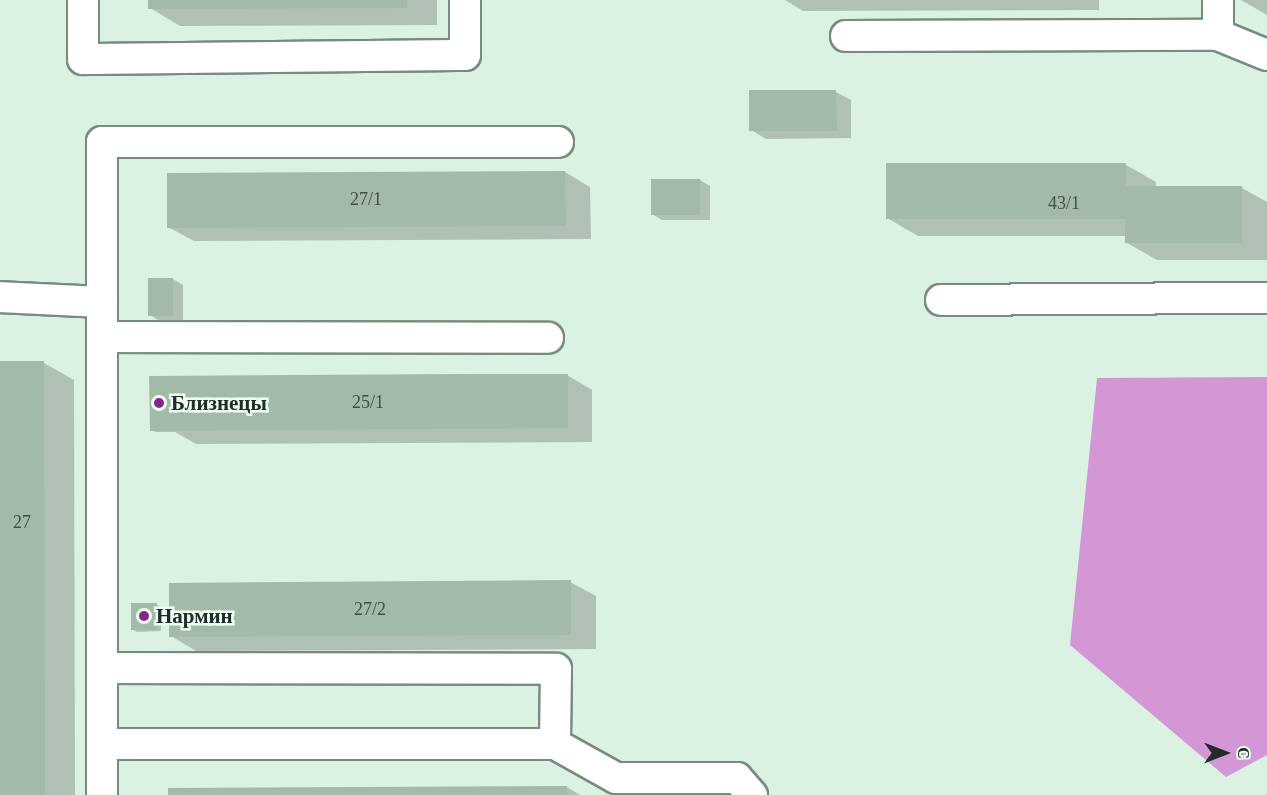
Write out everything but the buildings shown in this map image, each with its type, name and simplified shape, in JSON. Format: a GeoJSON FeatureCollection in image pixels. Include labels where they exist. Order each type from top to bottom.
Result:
{"type":"FeatureCollection","features":[{"type":"Feature","properties":{"kind":"lane"},"geometry":{"type":"LineString","coordinates":[[83,0],[83,59],[465,55],[465,0]]}},
{"type":"Feature","properties":{"kind":"lane"},"geometry":{"type":"LineString","coordinates":[[1218,0],[1218,35]]}},
{"type":"Feature","properties":{"kind":"lane"},"geometry":{"type":"LineString","coordinates":[[846,36],[1218,35],[1267,56]]}},
{"type":"Feature","properties":{"kind":"lane"},"geometry":{"type":"LineString","coordinates":[[102,795],[102,142],[558,142]]}},
{"type":"Feature","properties":{"kind":"lane"},"geometry":{"type":"LineString","coordinates":[[0,297],[102,302]]}},
{"type":"Feature","properties":{"kind":"lane"},"geometry":{"type":"LineString","coordinates":[[941,300],[1267,298]]}},
{"type":"Feature","properties":{"kind":"lane"},"geometry":{"type":"LineString","coordinates":[[102,337],[548,338]]}},
{"type":"Feature","properties":{"kind":"lane"},"geometry":{"type":"LineString","coordinates":[[102,668],[556,669],[555,744]]}},
{"type":"Feature","properties":{"kind":"lane"},"geometry":{"type":"LineString","coordinates":[[102,744],[555,744],[616,778],[737,778],[752,795]]}},
{"type":"Feature","properties":{"kind":"shaded area"},"geometry":{"type":"Polygon","coordinates":[[[1267,377],[1267,755],[1226,777],[1070,645],[1097,378],[1267,377]]]}},
{"type":"Feature","properties":{"kind":"place","name":"Близнецы"},"geometry":{"type":"Point","coordinates":[159,403]}},
{"type":"Feature","properties":{"kind":"place","name":"Нармин"},"geometry":{"type":"Point","coordinates":[144,616]}}]}
